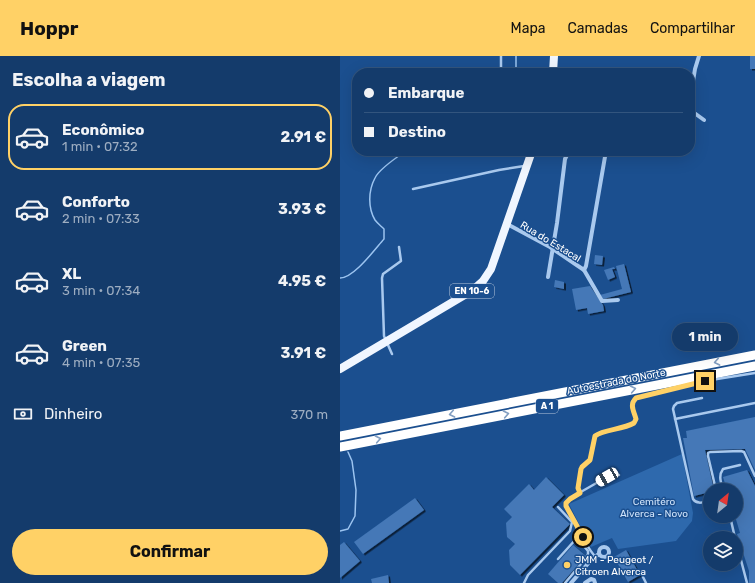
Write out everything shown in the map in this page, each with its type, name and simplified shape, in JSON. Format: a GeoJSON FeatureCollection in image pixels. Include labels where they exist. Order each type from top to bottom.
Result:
{"type":"FeatureCollection","features":[{"type":"Feature","properties":{"kind":"highway","name":"Autoestrada do Norte"},"geometry":{"type":"LineString","coordinates":[[340,436],[755,355]]}},
{"type":"Feature","properties":{"kind":"highway","name":"Autoestrada do Norte"},"geometry":{"type":"LineString","coordinates":[[340,447],[755,366]]}},
{"type":"Feature","properties":{"kind":"main road"},"geometry":{"type":"LineString","coordinates":[[553,68],[554,56]]}},
{"type":"Feature","properties":{"kind":"main road","name":"EN 10-6"},"geometry":{"type":"LineString","coordinates":[[340,369],[473,290],[486,278],[491,269],[530,156]]}},
{"type":"Feature","properties":{"kind":"street"},"geometry":{"type":"LineString","coordinates":[[695,69],[699,56]]}},
{"type":"Feature","properties":{"kind":"street"},"geometry":{"type":"LineString","coordinates":[[695,113],[704,120]]}},
{"type":"Feature","properties":{"kind":"street"},"geometry":{"type":"LineString","coordinates":[[548,277],[567,156]]}},
{"type":"Feature","properties":{"kind":"street"},"geometry":{"type":"LineString","coordinates":[[584,270],[586,266],[605,156]]}},
{"type":"Feature","properties":{"kind":"street","name":"Rua do Estacal"},"geometry":{"type":"LineString","coordinates":[[507,224],[553,249],[584,270],[602,301],[618,300]]}},
{"type":"Feature","properties":{"kind":"street"},"geometry":{"type":"LineString","coordinates":[[571,583],[597,555]]}},
{"type":"Feature","properties":{"kind":"street"},"geometry":{"type":"LineString","coordinates":[[585,583],[591,579],[594,580],[595,583]]}},
{"type":"Feature","properties":{"kind":"lane"},"geometry":{"type":"LineString","coordinates":[[501,56],[501,68]]}},
{"type":"Feature","properties":{"kind":"lane"},"geometry":{"type":"LineString","coordinates":[[413,189],[499,170],[526,166]]}},
{"type":"Feature","properties":{"kind":"lane"},"geometry":{"type":"LineString","coordinates":[[392,354],[384,336],[382,276],[385,272],[401,262],[399,247]]}},
{"type":"Feature","properties":{"kind":"lane"},"geometry":{"type":"LineString","coordinates":[[580,493],[578,488],[581,469],[590,460],[595,436],[598,433],[634,423],[636,419],[632,406],[636,398],[717,378],[755,373]]}},
{"type":"Feature","properties":{"kind":"lane"},"geometry":{"type":"LineString","coordinates":[[702,398],[677,404],[673,409],[693,499],[697,503],[703,502]]}},
{"type":"Feature","properties":{"kind":"lane"},"geometry":{"type":"LineString","coordinates":[[675,419],[755,403]]}},
{"type":"Feature","properties":{"kind":"lane"},"geometry":{"type":"LineString","coordinates":[[714,483],[708,456],[708,453],[710,452],[744,452],[755,476]]}},
{"type":"Feature","properties":{"kind":"lane"},"geometry":{"type":"LineString","coordinates":[[721,483],[720,473],[722,469],[740,465]]}},
{"type":"Feature","properties":{"kind":"lane"},"geometry":{"type":"LineString","coordinates":[[597,555],[590,550],[566,504],[568,500],[607,477],[619,475]]}},
{"type":"Feature","properties":{"kind":"lane"},"geometry":{"type":"LineString","coordinates":[[524,583],[528,575],[570,531],[572,522],[558,507]]}},
{"type":"Feature","properties":{"kind":"lane"},"geometry":{"type":"LineString","coordinates":[[558,559],[578,539],[588,552],[586,558],[565,583]]}},
{"type":"Feature","properties":{"kind":"lane"},"geometry":{"type":"LineString","coordinates":[[743,567],[747,583]]}},
{"type":"Feature","properties":{"kind":"lane"},"geometry":{"type":"LineString","coordinates":[[643,577],[646,583]]}},
{"type":"Feature","properties":{"kind":"green space","name":"Cemitéro Alverca - Novo"},"geometry":{"type":"Polygon","coordinates":[[[682,454],[693,513],[692,521],[676,541],[618,549],[612,538],[591,547],[569,504],[682,454]]]}},
{"type":"Feature","properties":{"kind":"building"},"geometry":{"type":"Polygon","coordinates":[[[750,56],[755,56],[755,69],[750,69],[750,56]]]}},
{"type":"Feature","properties":{"kind":"building"},"geometry":{"type":"Polygon","coordinates":[[[595,255],[603,256],[602,265],[594,264],[595,255]]]}},
{"type":"Feature","properties":{"kind":"building"},"geometry":{"type":"Polygon","coordinates":[[[624,264],[631,292],[603,299],[600,295],[622,289],[616,266],[624,264]]]}},
{"type":"Feature","properties":{"kind":"building"},"geometry":{"type":"Polygon","coordinates":[[[614,267],[615,269],[612,269],[615,277],[608,280],[604,270],[614,267]]]}},
{"type":"Feature","properties":{"kind":"building"},"geometry":{"type":"Polygon","coordinates":[[[555,280],[564,282],[564,289],[554,287],[555,280]]]}},
{"type":"Feature","properties":{"kind":"building"},"geometry":{"type":"Polygon","coordinates":[[[590,286],[603,305],[604,311],[588,314],[587,308],[576,310],[572,289],[590,286]]]}},
{"type":"Feature","properties":{"kind":"building"},"geometry":{"type":"Polygon","coordinates":[[[755,417],[755,470],[745,449],[705,450],[712,483],[703,483],[703,494],[694,496],[683,438],[687,438],[686,431],[755,417]]]}},
{"type":"Feature","properties":{"kind":"building"},"geometry":{"type":"Polygon","coordinates":[[[747,470],[755,486],[755,583],[749,583],[749,571],[743,552],[743,531],[739,531],[737,523],[743,523],[743,483],[725,483],[723,477],[747,470]]]}},
{"type":"Feature","properties":{"kind":"building"},"geometry":{"type":"Polygon","coordinates":[[[546,477],[564,495],[552,507],[570,524],[520,575],[510,565],[509,550],[515,544],[507,537],[506,523],[512,517],[504,509],[529,484],[534,490],[546,477]]]}},
{"type":"Feature","properties":{"kind":"building"},"geometry":{"type":"Polygon","coordinates":[[[415,498],[424,510],[363,554],[354,542],[415,498]]]}},
{"type":"Feature","properties":{"kind":"building"},"geometry":{"type":"Polygon","coordinates":[[[344,542],[360,561],[340,578],[340,545],[344,542]]]}},
{"type":"Feature","properties":{"kind":"building","name":"JMM - Peugeot / Citroen Alverca"},"geometry":{"type":"Polygon","coordinates":[[[573,545],[586,556],[562,583],[558,583],[548,574],[573,545]]]}},
{"type":"Feature","properties":{"kind":"building"},"geometry":{"type":"Polygon","coordinates":[[[626,550],[640,575],[628,582],[614,557],[626,550]]]}},
{"type":"Feature","properties":{"kind":"building"},"geometry":{"type":"Polygon","coordinates":[[[388,575],[389,583],[372,583],[371,579],[388,575]]]}},
{"type":"Feature","properties":{"kind":"waterway"},"geometry":{"type":"LineString","coordinates":[[516,56],[516,68]]}},
{"type":"Feature","properties":{"kind":"waterway"},"geometry":{"type":"LineString","coordinates":[[340,278],[346,277],[358,268],[384,239],[384,229],[375,220],[371,210],[371,188],[380,171],[399,156]]}},
{"type":"Feature","properties":{"kind":"waterway"},"geometry":{"type":"LineString","coordinates":[[340,531],[348,529],[355,516],[356,490],[352,461],[348,452]]}},
{"type":"Feature","properties":{"kind":"place","name":"JMM - Peugeot / Citroen Alverca"},"geometry":{"type":"Point","coordinates":[567,565]}},
{"type":"Feature","properties":{"kind":"route"},"geometry":{"type":"LineString","coordinates":[[583,537],[566,506],[566,503],[568,500],[580,493],[578,488],[581,469],[590,460],[593,449],[593,440],[596,434],[632,425],[636,419],[632,408],[632,402],[636,398],[705,381]]}}]}
